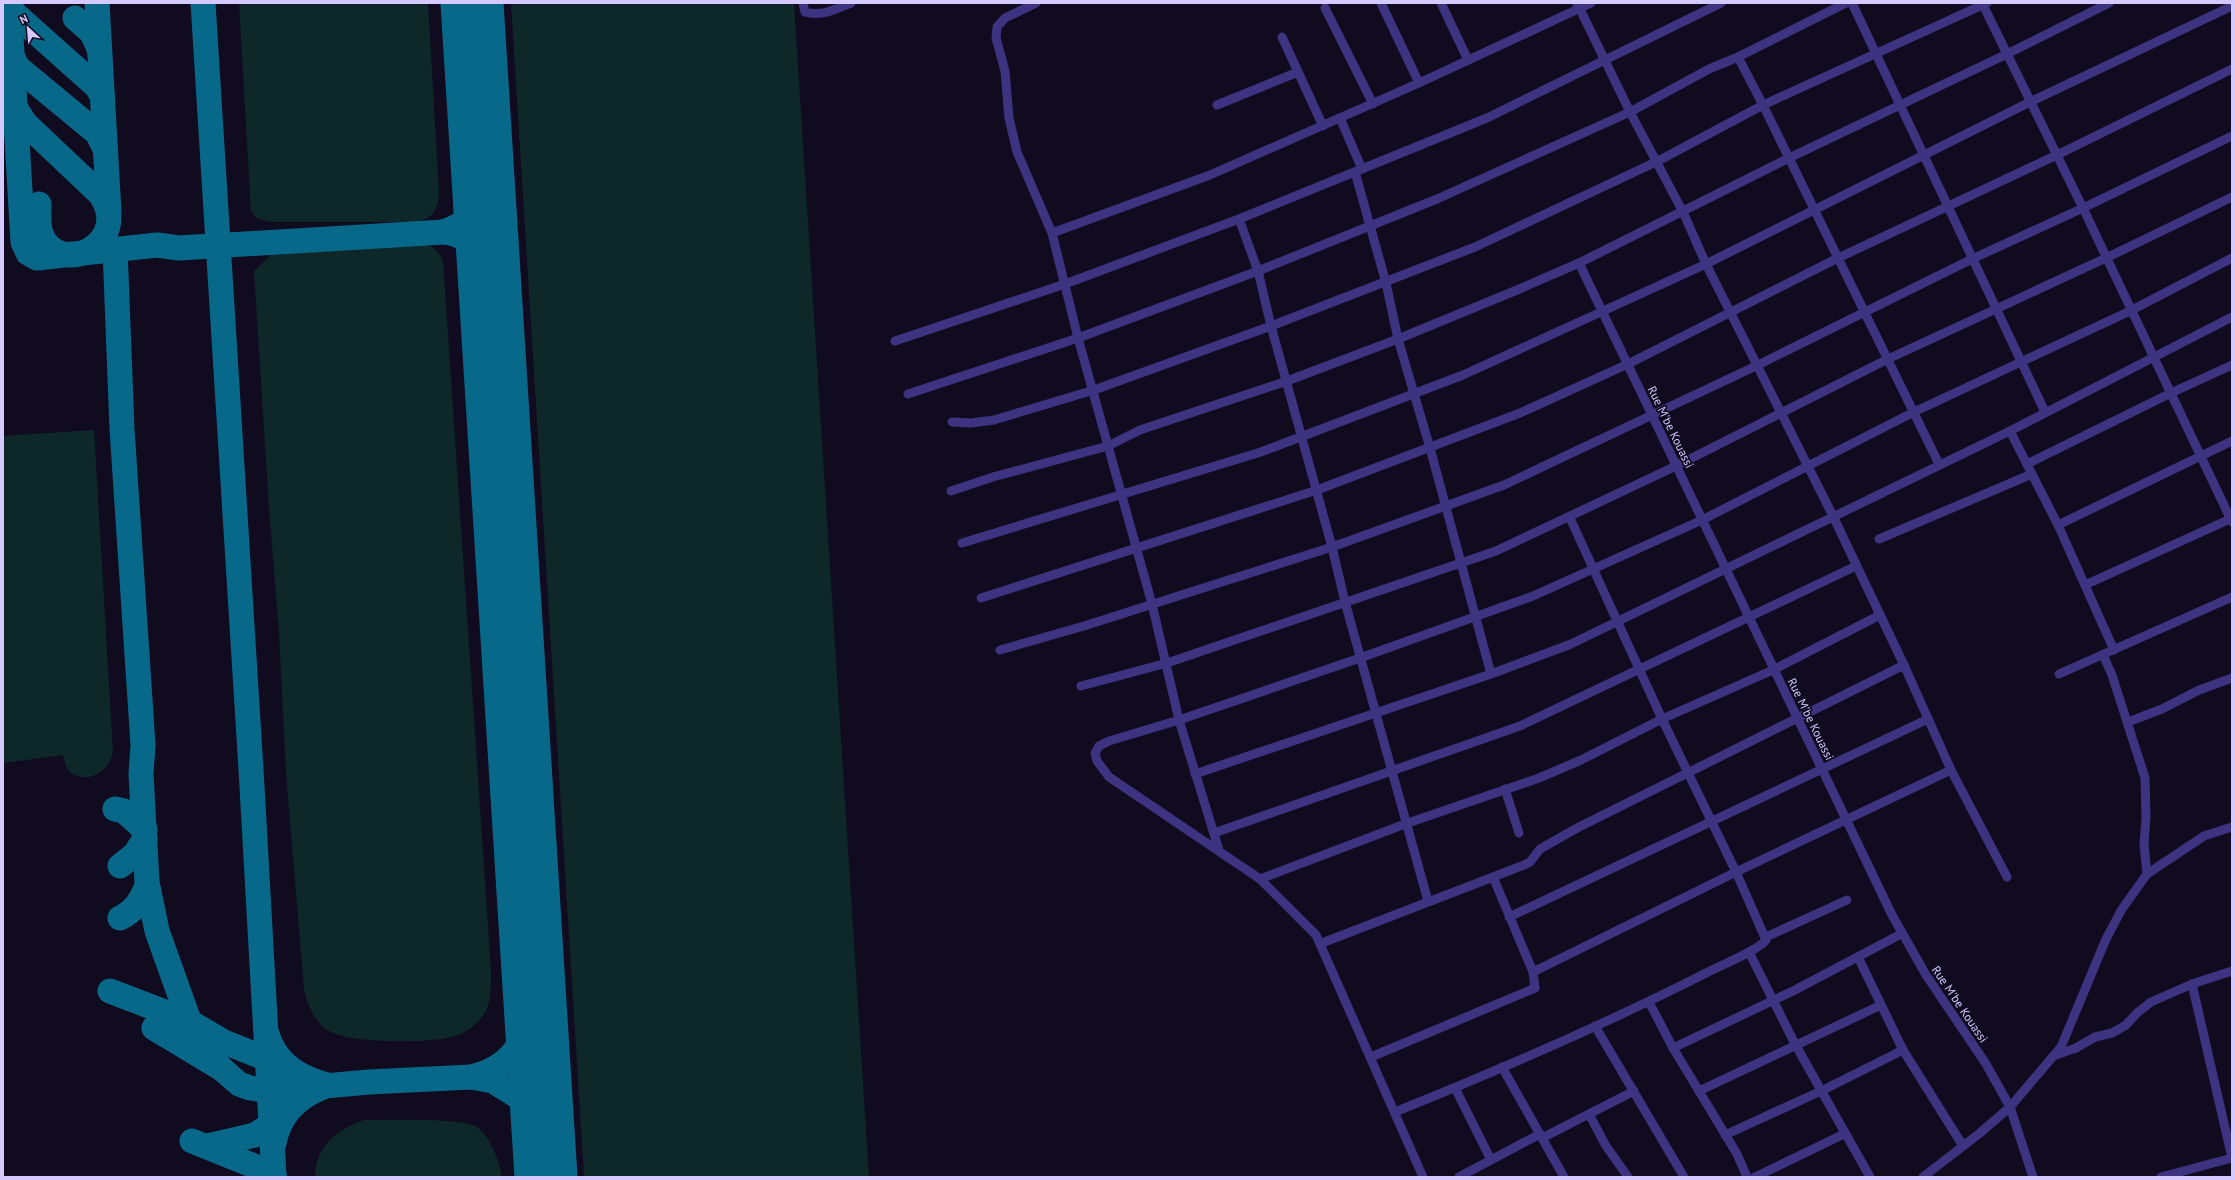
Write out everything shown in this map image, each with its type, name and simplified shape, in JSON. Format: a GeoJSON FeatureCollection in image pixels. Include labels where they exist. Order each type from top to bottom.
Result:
{"type":"FeatureCollection","features":[{"type":"Feature","properties":{"kind":"street"},"geometry":{"type":"LineString","coordinates":[[803,3],[805,12],[811,14],[828,12],[851,3]]}},
{"type":"Feature","properties":{"kind":"street"},"geometry":{"type":"LineString","coordinates":[[1036,3],[1005,18],[997,27],[996,38],[1005,71],[1009,118],[1017,152],[1052,233],[1078,338],[1094,390],[1152,604],[1167,663],[1179,720],[1219,850]]}},
{"type":"Feature","properties":{"kind":"street"},"geometry":{"type":"LineString","coordinates":[[1381,3],[1419,83]]}},
{"type":"Feature","properties":{"kind":"street"},"geometry":{"type":"LineString","coordinates":[[1441,3],[1468,60]]}},
{"type":"Feature","properties":{"kind":"street"},"geometry":{"type":"LineString","coordinates":[[1052,233],[1210,175],[1419,83],[1578,6],[1591,3]]}},
{"type":"Feature","properties":{"kind":"street"},"geometry":{"type":"LineString","coordinates":[[895,341],[1065,284],[1239,219],[1358,171],[1487,118],[1604,59],[1721,3]]}},
{"type":"Feature","properties":{"kind":"street"},"geometry":{"type":"LineString","coordinates":[[908,394],[1078,338],[1258,271],[1369,224],[1466,186],[1630,112],[1708,69],[1738,58],[1846,3]]}},
{"type":"Feature","properties":{"kind":"street"},"geometry":{"type":"LineString","coordinates":[[1852,3],[2045,412]]}},
{"type":"Feature","properties":{"kind":"street"},"geometry":{"type":"LineString","coordinates":[[951,491],[1000,475],[1108,446],[1140,430],[1287,381],[1398,339],[1579,263],[1789,158],[2007,54],[2109,3]]}},
{"type":"Feature","properties":{"kind":"street"},"geometry":{"type":"LineString","coordinates":[[952,422],[971,423],[994,420],[1094,390],[1386,283],[1476,247],[1658,161],[1763,105],[1876,55],[1984,4],[2030,102],[2083,208],[2130,311],[2171,392],[2231,520],[2085,585]]}},
{"type":"Feature","properties":{"kind":"street"},"geometry":{"type":"LineString","coordinates":[[1578,6],[1630,112],[1658,161],[1706,264],[1833,516],[1904,665],[1951,770],[2007,877]]}},
{"type":"Feature","properties":{"kind":"street"},"geometry":{"type":"LineString","coordinates":[[962,543],[1122,496],[1261,452],[1463,375],[1706,264],[2030,102],[2232,6]]}},
{"type":"Feature","properties":{"kind":"street"},"geometry":{"type":"LineString","coordinates":[[1325,8],[1373,104]]}},
{"type":"Feature","properties":{"kind":"street"},"geometry":{"type":"LineString","coordinates":[[1282,37],[1323,126]]}},
{"type":"Feature","properties":{"kind":"street"},"geometry":{"type":"LineString","coordinates":[[1738,58],[1763,105],[1939,464]]}},
{"type":"Feature","properties":{"kind":"street"},"geometry":{"type":"LineString","coordinates":[[981,598],[1317,490],[1520,413],[1628,364],[1838,258],[2057,155],[2232,70]]}},
{"type":"Feature","properties":{"kind":"street"},"geometry":{"type":"LineString","coordinates":[[1217,105],[1298,72]]}},
{"type":"Feature","properties":{"kind":"street"},"geometry":{"type":"LineString","coordinates":[[1340,118],[1358,171],[1369,224],[1386,283],[1398,339],[1477,617],[1491,674]]}},
{"type":"Feature","properties":{"kind":"street"},"geometry":{"type":"LineString","coordinates":[[1000,650],[1332,547],[1504,485],[1652,417],[1972,258],[2083,208],[2232,136]]}},
{"type":"Feature","properties":{"kind":"street"},"geometry":{"type":"LineString","coordinates":[[1081,686],[1167,663],[1496,551],[1570,518],[1888,359],[1996,310],[2232,197]]}},
{"type":"Feature","properties":{"kind":"street"},"geometry":{"type":"LineString","coordinates":[[1239,219],[1258,271],[1271,326],[1317,490],[1360,658],[1377,714],[1405,824],[1428,901]]}},
{"type":"Feature","properties":{"kind":"street"},"geometry":{"type":"LineString","coordinates":[[1423,1177],[1322,943],[1306,922],[1260,879],[1109,777],[1097,762],[1096,753],[1099,746],[1109,741],[1179,720],[1360,658],[1533,596],[1702,520],[1914,412],[2022,363],[2130,311],[2232,258]]}},
{"type":"Feature","properties":{"kind":"street","name":"Rue M'be Kouassi"},"geometry":{"type":"LineString","coordinates":[[1579,263],[1750,618],[1796,720],[1822,769],[1901,934],[1926,975],[1986,1064],[2010,1107],[2033,1177]]}},
{"type":"Feature","properties":{"kind":"street"},"geometry":{"type":"LineString","coordinates":[[1195,774],[1377,714],[1491,674],[1570,644],[1616,620],[1726,569],[1939,464],[2010,431],[2232,317]]}},
{"type":"Feature","properties":{"kind":"street"},"geometry":{"type":"LineString","coordinates":[[2027,464],[2171,392],[2232,365]]}},
{"type":"Feature","properties":{"kind":"street"},"geometry":{"type":"LineString","coordinates":[[2010,431],[2058,525],[2114,650]]}},
{"type":"Feature","properties":{"kind":"street"},"geometry":{"type":"LineString","coordinates":[[2058,525],[2232,441]]}},
{"type":"Feature","properties":{"kind":"street"},"geometry":{"type":"LineString","coordinates":[[1878,540],[2032,474]]}},
{"type":"Feature","properties":{"kind":"street"},"geometry":{"type":"LineString","coordinates":[[1395,1112],[1455,1088],[1649,1002],[1749,952],[1764,943],[1766,937],[1662,719],[1570,518]]}},
{"type":"Feature","properties":{"kind":"street"},"geometry":{"type":"LineString","coordinates":[[1214,833],[1520,726],[1750,618],[1856,566]]}},
{"type":"Feature","properties":{"kind":"street"},"geometry":{"type":"LineString","coordinates":[[2059,674],[2232,597]]}},
{"type":"Feature","properties":{"kind":"street"},"geometry":{"type":"LineString","coordinates":[[1260,879],[1405,824],[1505,790],[1581,760],[1662,719],[1773,670],[1880,615]]}},
{"type":"Feature","properties":{"kind":"street"},"geometry":{"type":"LineString","coordinates":[[2103,655],[2128,722],[2144,778],[2146,817],[2144,844],[2147,874]]}},
{"type":"Feature","properties":{"kind":"street"},"geometry":{"type":"LineString","coordinates":[[1322,943],[1530,862],[1540,849],[1688,772],[1796,720],[1904,665]]}},
{"type":"Feature","properties":{"kind":"street"},"geometry":{"type":"LineString","coordinates":[[2128,722],[2162,709],[2199,690],[2232,678]]}},
{"type":"Feature","properties":{"kind":"street"},"geometry":{"type":"LineString","coordinates":[[1509,917],[1928,719]]}},
{"type":"Feature","properties":{"kind":"street"},"geometry":{"type":"LineString","coordinates":[[1533,972],[1736,872],[1951,770]]}},
{"type":"Feature","properties":{"kind":"street"},"geometry":{"type":"LineString","coordinates":[[1505,790],[1519,833]]}},
{"type":"Feature","properties":{"kind":"street"},"geometry":{"type":"LineString","coordinates":[[1923,1177],[2010,1107],[2061,1046],[2106,939],[2122,909],[2147,874],[2204,836],[2232,827]]}},
{"type":"Feature","properties":{"kind":"street"},"geometry":{"type":"LineString","coordinates":[[1371,1057],[1532,991],[1536,984],[1533,972],[1493,877]]}},
{"type":"Feature","properties":{"kind":"street"},"geometry":{"type":"LineString","coordinates":[[1766,937],[1847,900]]}},
{"type":"Feature","properties":{"kind":"street"},"geometry":{"type":"LineString","coordinates":[[1673,1048],[1858,957],[1901,934]]}},
{"type":"Feature","properties":{"kind":"street"},"geometry":{"type":"LineString","coordinates":[[1749,952],[1795,1044],[1844,1134],[1870,1177]]}},
{"type":"Feature","properties":{"kind":"street"},"geometry":{"type":"LineString","coordinates":[[1858,957],[1903,1050],[1963,1146]]}},
{"type":"Feature","properties":{"kind":"street"},"geometry":{"type":"LineString","coordinates":[[2053,1056],[2076,1048],[2095,1037],[2112,1033],[2126,1025],[2137,1013],[2151,1002],[2192,984],[2232,971]]}},
{"type":"Feature","properties":{"kind":"street"},"geometry":{"type":"LineString","coordinates":[[2161,1177],[2190,1174],[2232,1158],[2192,984]]}},
{"type":"Feature","properties":{"kind":"street"},"geometry":{"type":"LineString","coordinates":[[1649,1002],[1673,1048],[1737,1154],[1747,1177]]}},
{"type":"Feature","properties":{"kind":"street"},"geometry":{"type":"LineString","coordinates":[[1699,1091],[1795,1044],[1881,1005]]}},
{"type":"Feature","properties":{"kind":"street"},"geometry":{"type":"LineString","coordinates":[[1595,1026],[1684,1177]]}},
{"type":"Feature","properties":{"kind":"street"},"geometry":{"type":"LineString","coordinates":[[1725,1135],[1821,1091],[1903,1050]]}},
{"type":"Feature","properties":{"kind":"street"},"geometry":{"type":"LineString","coordinates":[[1502,1067],[1564,1177]]}},
{"type":"Feature","properties":{"kind":"street"},"geometry":{"type":"LineString","coordinates":[[1455,1088],[1491,1160]]}},
{"type":"Feature","properties":{"kind":"street"},"geometry":{"type":"LineString","coordinates":[[1459,1177],[1634,1091]]}},
{"type":"Feature","properties":{"kind":"street"},"geometry":{"type":"LineString","coordinates":[[1589,1114],[1606,1146],[1628,1177]]}},
{"type":"Feature","properties":{"kind":"street"},"geometry":{"type":"LineString","coordinates":[[1755,1177],[1844,1134]]}},
{"type":"Feature","properties":{"kind":"green space"},"geometry":{"type":"Polygon","coordinates":[[[239,3],[428,3],[439,192],[436,209],[430,216],[421,221],[415,222],[273,222],[258,219],[251,212],[239,3]]]}},
{"type":"Feature","properties":{"kind":"green space"},"geometry":{"type":"Polygon","coordinates":[[[511,3],[794,3],[869,1177],[584,1177],[511,3]]]}},
{"type":"Feature","properties":{"kind":"green space"},"geometry":{"type":"Polygon","coordinates":[[[416,242],[432,247],[436,250],[443,261],[491,982],[488,1006],[485,1012],[473,1026],[466,1031],[459,1035],[444,1039],[394,1041],[359,1039],[333,1033],[327,1030],[317,1020],[310,1009],[304,989],[286,774],[279,632],[269,508],[254,271],[271,255],[416,242]]]}},
{"type":"Feature","properties":{"kind":"green space"},"geometry":{"type":"Polygon","coordinates":[[[94,430],[113,752],[108,764],[99,773],[93,776],[80,777],[69,771],[63,755],[3,763],[3,436],[94,430]]]}},
{"type":"Feature","properties":{"kind":"green space"},"geometry":{"type":"Polygon","coordinates":[[[364,1120],[468,1123],[481,1130],[490,1142],[499,1163],[502,1177],[315,1177],[319,1156],[330,1140],[345,1129],[364,1120]]]}},
{"type":"Feature","properties":{"kind":"taxiway"},"geometry":{"type":"LineString","coordinates":[[9,3],[23,242],[28,253],[37,258],[157,245],[179,248],[444,232],[452,233],[470,243],[489,265]]}},
{"type":"Feature","properties":{"kind":"taxiway"},"geometry":{"type":"LineString","coordinates":[[9,3],[14,13],[97,87],[102,96]]}},
{"type":"Feature","properties":{"kind":"taxiway"},"geometry":{"type":"LineString","coordinates":[[97,3],[109,212]]}},
{"type":"Feature","properties":{"kind":"taxiway"},"geometry":{"type":"LineString","coordinates":[[203,3],[251,769],[274,1177]]}},
{"type":"Feature","properties":{"kind":"taxiway"},"geometry":{"type":"LineString","coordinates":[[75,18],[92,33],[99,49]]}},
{"type":"Feature","properties":{"kind":"taxiway"},"geometry":{"type":"LineString","coordinates":[[12,56],[17,66],[22,71],[97,133],[105,149]]}},
{"type":"Feature","properties":{"kind":"taxiway"},"geometry":{"type":"LineString","coordinates":[[15,107],[25,123],[100,194],[108,211],[108,227],[101,240],[90,249],[77,254],[63,254],[50,247],[41,234],[39,223],[39,204]]}},
{"type":"Feature","properties":{"kind":"taxiway"},"geometry":{"type":"LineString","coordinates":[[444,232],[466,221],[474,212],[484,189]]}},
{"type":"Feature","properties":{"kind":"taxiway"},"geometry":{"type":"LineString","coordinates":[[115,249],[122,429],[143,745],[141,774],[147,882],[157,931],[192,1029],[207,1053],[222,1069]]}},
{"type":"Feature","properties":{"kind":"taxiway"},"geometry":{"type":"LineString","coordinates":[[115,809],[124,811],[145,830]]}},
{"type":"Feature","properties":{"kind":"taxiway"},"geometry":{"type":"LineString","coordinates":[[120,866],[135,854],[145,838]]}},
{"type":"Feature","properties":{"kind":"taxiway"},"geometry":{"type":"LineString","coordinates":[[120,918],[130,912],[137,905],[147,886]]}},
{"type":"Feature","properties":{"kind":"taxiway"},"geometry":{"type":"LineString","coordinates":[[110,991],[188,1021],[224,1042],[267,1059]]}},
{"type":"Feature","properties":{"kind":"taxiway"},"geometry":{"type":"LineString","coordinates":[[471,1077],[485,1073],[497,1067],[507,1060],[515,1051],[526,1030],[535,1004]]}},
{"type":"Feature","properties":{"kind":"taxiway"},"geometry":{"type":"LineString","coordinates":[[154,1028],[222,1069],[239,1084],[250,1088],[269,1091],[369,1082],[471,1077],[493,1081],[520,1098],[544,1140]]}},
{"type":"Feature","properties":{"kind":"taxiway"},"geometry":{"type":"LineString","coordinates":[[267,1034],[275,1053],[288,1067],[305,1077],[324,1084]]}},
{"type":"Feature","properties":{"kind":"taxiway"},"geometry":{"type":"LineString","coordinates":[[274,1143],[276,1134],[284,1117],[296,1103],[312,1092],[321,1088]]}},
{"type":"Feature","properties":{"kind":"taxiway"},"geometry":{"type":"LineString","coordinates":[[208,1146],[255,1135],[282,1117]]}},
{"type":"Feature","properties":{"kind":"taxiway"},"geometry":{"type":"LineString","coordinates":[[192,1141],[274,1174]]}},
{"type":"Feature","properties":{"kind":"runway"},"geometry":{"type":"LineString","coordinates":[[472,3],[546,1177]]}}]}
